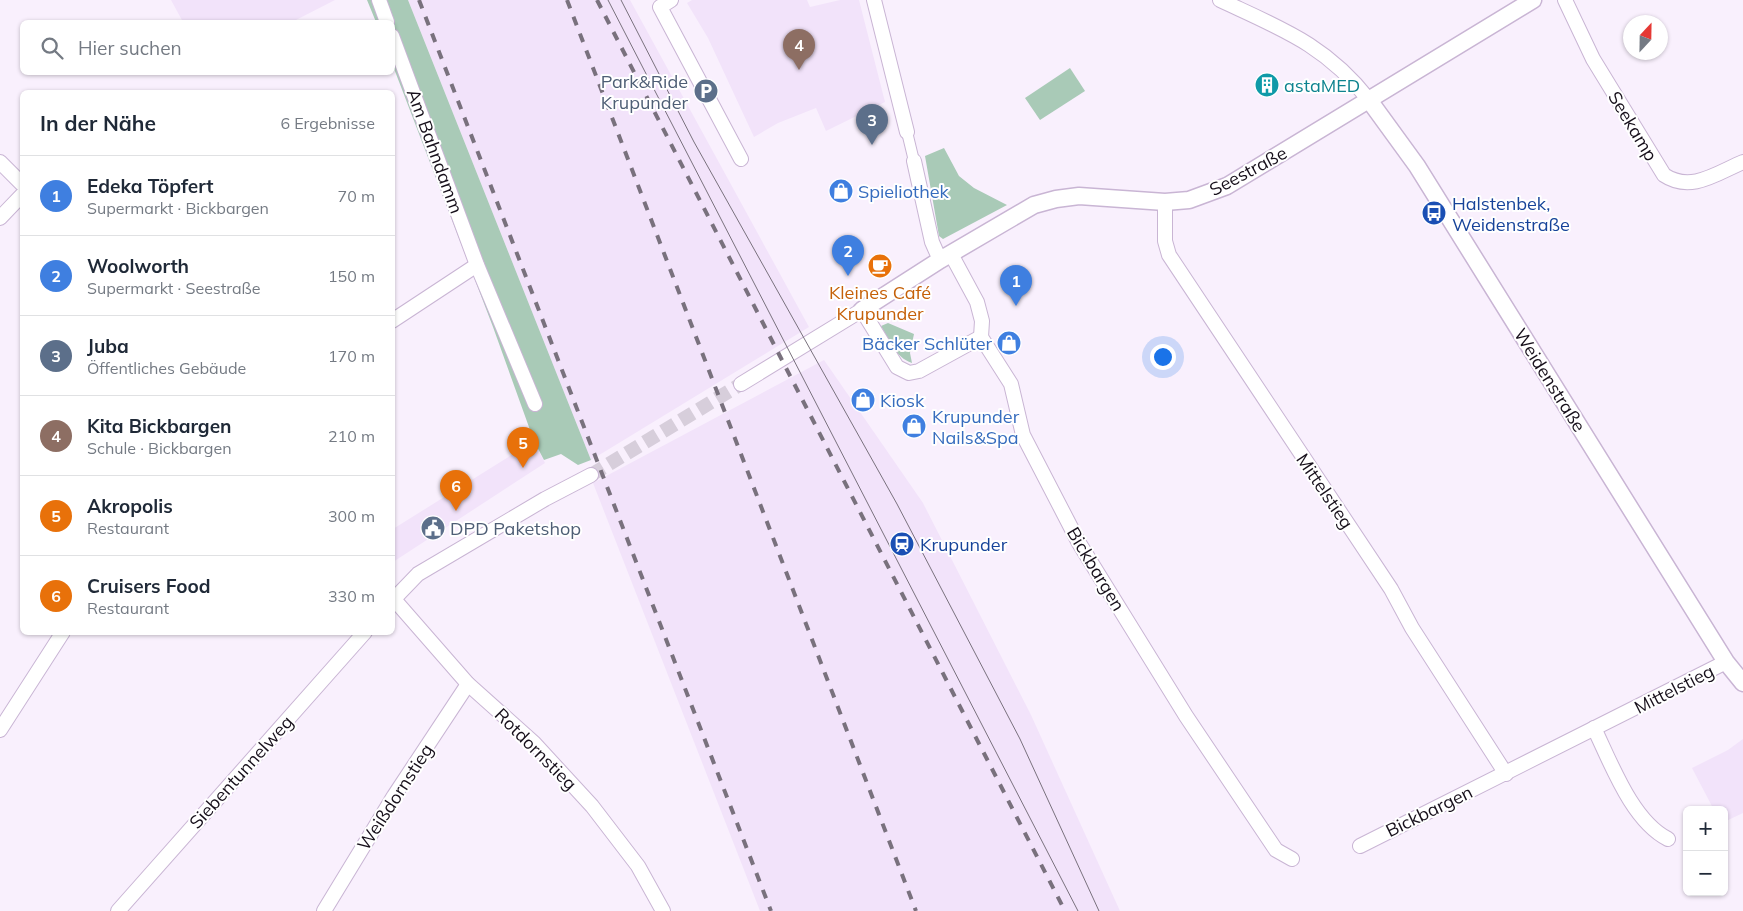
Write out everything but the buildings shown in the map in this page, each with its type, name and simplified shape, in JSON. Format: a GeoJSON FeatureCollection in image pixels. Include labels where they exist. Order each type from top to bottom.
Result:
{"type":"FeatureCollection","features":[{"type":"Feature","properties":{"kind":"street"},"geometry":{"type":"LineString","coordinates":[[379,0],[386,20]]}},
{"type":"Feature","properties":{"kind":"street"},"geometry":{"type":"LineString","coordinates":[[671,0],[660,7],[742,159]]}},
{"type":"Feature","properties":{"kind":"street","name":"Bickbargen"},"geometry":{"type":"LineString","coordinates":[[874,0],[932,242],[977,302],[982,321],[981,336],[1011,384],[1023,436],[1079,543],[1186,716],[1276,850],[1292,859]]}},
{"type":"Feature","properties":{"kind":"street"},"geometry":{"type":"LineString","coordinates":[[1220,0],[1274,25],[1324,53],[1355,82],[1369,100]]}},
{"type":"Feature","properties":{"kind":"street","name":"Seestraße"},"geometry":{"type":"LineString","coordinates":[[741,384],[945,257],[1034,205],[1056,199],[1079,196],[1165,202],[1189,200],[1238,181],[1533,0]]}},
{"type":"Feature","properties":{"kind":"street","name":"Seekamp"},"geometry":{"type":"LineString","coordinates":[[1566,0],[1593,60],[1664,175],[1674,182],[1687,184],[1743,162]]}},
{"type":"Feature","properties":{"kind":"street","name":"Am Bahndamm"},"geometry":{"type":"LineString","coordinates":[[395,44],[477,265],[535,404]]}},
{"type":"Feature","properties":{"kind":"street","name":"Weidenstraße"},"geometry":{"type":"LineString","coordinates":[[1369,100],[1417,166],[1726,662],[1743,683]]}},
{"type":"Feature","properties":{"kind":"street"},"geometry":{"type":"LineString","coordinates":[[0,162],[20,182]]}},
{"type":"Feature","properties":{"kind":"street"},"geometry":{"type":"LineString","coordinates":[[0,218],[20,197]]}},
{"type":"Feature","properties":{"kind":"street","name":"Mittelstieg"},"geometry":{"type":"LineString","coordinates":[[1165,202],[1165,242],[1169,255],[1391,589],[1412,628],[1502,775],[1726,662]]}},
{"type":"Feature","properties":{"kind":"street"},"geometry":{"type":"LineString","coordinates":[[395,320],[477,265]]}},
{"type":"Feature","properties":{"kind":"street"},"geometry":{"type":"LineString","coordinates":[[862,310],[897,367],[909,373],[919,372],[981,336]]}},
{"type":"Feature","properties":{"kind":"street"},"geometry":{"type":"LineString","coordinates":[[395,597],[418,574],[591,474]]}},
{"type":"Feature","properties":{"kind":"street","name":"Rotdornstieg"},"geometry":{"type":"LineString","coordinates":[[395,601],[468,684],[534,744],[592,806],[638,866],[663,911]]}},
{"type":"Feature","properties":{"kind":"street"},"geometry":{"type":"LineString","coordinates":[[0,730],[61,635]]}},
{"type":"Feature","properties":{"kind":"street","name":"Siebentunnelweg"},"geometry":{"type":"LineString","coordinates":[[118,911],[362,635]]}},
{"type":"Feature","properties":{"kind":"street","name":"Weißdornstieg"},"geometry":{"type":"LineString","coordinates":[[324,911],[394,796],[468,684]]}},
{"type":"Feature","properties":{"kind":"street"},"geometry":{"type":"LineString","coordinates":[[1594,728],[1633,805],[1656,833],[1668,839]]}},
{"type":"Feature","properties":{"kind":"street","name":"Bickbargen"},"geometry":{"type":"LineString","coordinates":[[1360,846],[1502,775]]}},
{"type":"Feature","properties":{"kind":"shaded area"},"geometry":{"type":"Polygon","coordinates":[[[171,0],[335,0],[296,20],[182,20],[171,0]]]}},
{"type":"Feature","properties":{"kind":"shaded area"},"geometry":{"type":"Polygon","coordinates":[[[408,0],[630,0],[809,327],[591,460],[408,0]]]}},
{"type":"Feature","properties":{"kind":"shaded area"},"geometry":{"type":"Polygon","coordinates":[[[692,0],[807,0],[810,7],[840,0],[859,0],[885,102],[826,131],[816,108],[778,123],[754,137],[708,38],[687,3],[692,0]]]}},
{"type":"Feature","properties":{"kind":"shaded area"},"geometry":{"type":"Polygon","coordinates":[[[824,360],[923,503],[1031,715],[1120,911],[760,911],[593,483],[824,360]]]}},
{"type":"Feature","properties":{"kind":"shaded area"},"geometry":{"type":"Polygon","coordinates":[[[534,441],[545,463],[395,561],[395,528],[534,441]]]}},
{"type":"Feature","properties":{"kind":"shaded area"},"geometry":{"type":"Polygon","coordinates":[[[1743,739],[1743,813],[1728,820],[1728,806],[1712,806],[1692,768],[1728,750],[1743,739]]]}},
{"type":"Feature","properties":{"kind":"green space"},"geometry":{"type":"Polygon","coordinates":[[[367,0],[408,0],[591,460],[578,465],[561,454],[544,460],[534,441],[493,327],[395,71],[395,20],[375,20],[367,0]]]}},
{"type":"Feature","properties":{"kind":"green space"},"geometry":{"type":"Polygon","coordinates":[[[1070,68],[1085,91],[1040,120],[1025,98],[1070,68]]]}},
{"type":"Feature","properties":{"kind":"green space"},"geometry":{"type":"Polygon","coordinates":[[[944,148],[959,176],[974,188],[1007,205],[943,239],[939,236],[925,156],[944,148]]]}},
{"type":"Feature","properties":{"kind":"green space"},"geometry":{"type":"Polygon","coordinates":[[[888,323],[914,334],[910,353],[912,363],[901,357],[890,343],[881,326],[888,323]]]}},
{"type":"Feature","properties":{"kind":"tunnel"},"geometry":{"type":"LineString","coordinates":[[591,475],[741,384]]}},
{"type":"Feature","properties":{"kind":"tram line"},"geometry":{"type":"LineString","coordinates":[[608,0],[1078,911]]}},
{"type":"Feature","properties":{"kind":"tram line"},"geometry":{"type":"LineString","coordinates":[[621,0],[694,142],[897,504],[1020,739],[1099,911]]}},
{"type":"Feature","properties":{"kind":"railway"},"geometry":{"type":"LineString","coordinates":[[419,0],[771,911]]}},
{"type":"Feature","properties":{"kind":"railway"},"geometry":{"type":"LineString","coordinates":[[567,0],[916,911]]}},
{"type":"Feature","properties":{"kind":"railway"},"geometry":{"type":"LineString","coordinates":[[597,0],[1065,911]]}},
{"type":"Feature","properties":{"kind":"place","name":"Kita Bickbargen"},"geometry":{"type":"Point","coordinates":[799,70]}},
{"type":"Feature","properties":{"kind":"place","name":"astaMED"},"geometry":{"type":"Point","coordinates":[1267,85]}},
{"type":"Feature","properties":{"kind":"place","name":"Park&Ride Krupunder"},"geometry":{"type":"Point","coordinates":[706,91]}},
{"type":"Feature","properties":{"kind":"place","name":"Juba"},"geometry":{"type":"Point","coordinates":[872,145]}},
{"type":"Feature","properties":{"kind":"place","name":"Spieliothek"},"geometry":{"type":"Point","coordinates":[841,191]}},
{"type":"Feature","properties":{"kind":"place","name":"Halstenbek, Weidenstraße"},"geometry":{"type":"Point","coordinates":[1434,213]}},
{"type":"Feature","properties":{"kind":"place","name":"Kleines Café Krupunder"},"geometry":{"type":"Point","coordinates":[880,266]}},
{"type":"Feature","properties":{"kind":"place","name":"Woolworth"},"geometry":{"type":"Point","coordinates":[848,276]}},
{"type":"Feature","properties":{"kind":"place","name":"Edeka Töpfert"},"geometry":{"type":"Point","coordinates":[1016,306]}},
{"type":"Feature","properties":{"kind":"place","name":"Bäcker Schlüter"},"geometry":{"type":"Point","coordinates":[1009,343]}},
{"type":"Feature","properties":{"kind":"place","name":"Kiosk"},"geometry":{"type":"Point","coordinates":[863,400]}},
{"type":"Feature","properties":{"kind":"place","name":"Krupunder Nails&Spa"},"geometry":{"type":"Point","coordinates":[914,426]}},
{"type":"Feature","properties":{"kind":"place","name":"Akropolis"},"geometry":{"type":"Point","coordinates":[523,468]}},
{"type":"Feature","properties":{"kind":"place","name":"Cruisers Food"},"geometry":{"type":"Point","coordinates":[456,511]}},
{"type":"Feature","properties":{"kind":"place","name":"DPD Paketshop"},"geometry":{"type":"Point","coordinates":[433,528]}},
{"type":"Feature","properties":{"kind":"place","name":"Krupunder"},"geometry":{"type":"Point","coordinates":[902,544]}}]}
